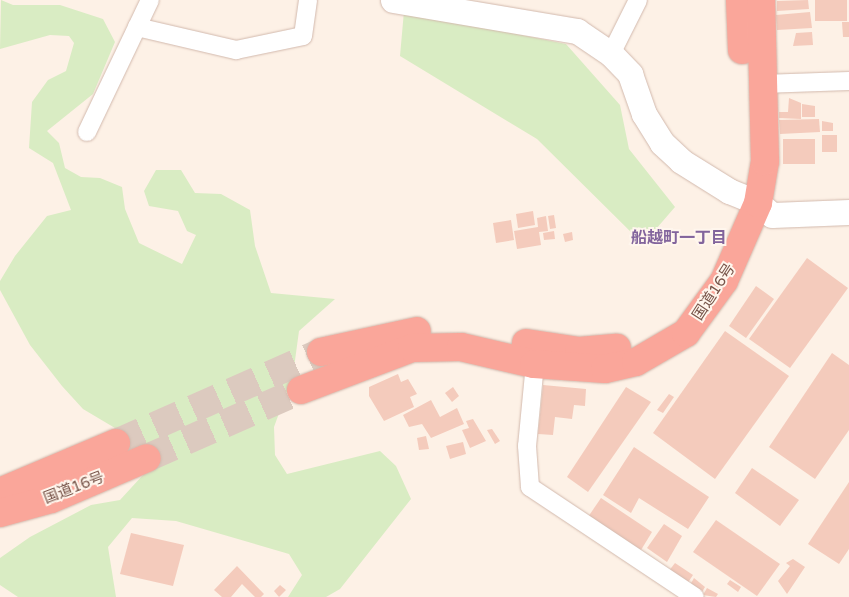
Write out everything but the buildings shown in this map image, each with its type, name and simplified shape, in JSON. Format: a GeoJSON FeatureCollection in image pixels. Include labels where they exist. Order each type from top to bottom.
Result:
{"type":"FeatureCollection","features":[{"type":"Feature","properties":{"kind":"highway","name":"国道16号"},"geometry":{"type":"LineString","coordinates":[[740,0],[746,159],[750,199]]}},
{"type":"Feature","properties":{"kind":"highway","name":"国道16号"},"geometry":{"type":"LineString","coordinates":[[321,352],[443,328],[535,355],[605,369],[636,362],[666,347],[692,327],[724,281],[764,161],[761,0]]}},
{"type":"Feature","properties":{"kind":"highway","name":"国道16号"},"geometry":{"type":"LineString","coordinates":[[301,390],[412,348],[461,347],[535,355]]}},
{"type":"Feature","properties":{"kind":"highway","name":"国道16号"},"geometry":{"type":"LineString","coordinates":[[0,513],[64,480],[116,443]]}},
{"type":"Feature","properties":{"kind":"highway","name":"国道16号"},"geometry":{"type":"LineString","coordinates":[[0,492],[64,480],[147,458]]}},
{"type":"Feature","properties":{"kind":"street"},"geometry":{"type":"LineString","coordinates":[[87,132],[150,0]]}},
{"type":"Feature","properties":{"kind":"street"},"geometry":{"type":"LineString","coordinates":[[136,27],[236,50],[303,36],[308,0]]}},
{"type":"Feature","properties":{"kind":"street"},"geometry":{"type":"LineString","coordinates":[[393,0],[577,31],[611,54],[630,74],[644,114],[662,143],[681,161],[750,199],[772,215],[849,212]]}},
{"type":"Feature","properties":{"kind":"street"},"geometry":{"type":"LineString","coordinates":[[611,54],[638,0]]}},
{"type":"Feature","properties":{"kind":"street"},"geometry":{"type":"LineString","coordinates":[[762,84],[849,81]]}},
{"type":"Feature","properties":{"kind":"street"},"geometry":{"type":"LineString","coordinates":[[535,355],[527,446],[530,487],[695,597]]}},
{"type":"Feature","properties":{"kind":"green space"},"geometry":{"type":"Polygon","coordinates":[[[1,0],[13,5],[60,5],[103,19],[115,42],[93,94],[47,131],[59,143],[65,168],[81,177],[100,178],[122,187],[125,209],[139,243],[182,264],[196,235],[187,231],[178,211],[149,206],[144,191],[156,170],[181,170],[195,193],[221,194],[250,210],[255,246],[271,293],[335,299],[299,331],[293,375],[274,427],[275,455],[287,474],[380,451],[396,466],[411,499],[340,589],[326,597],[288,597],[302,575],[289,554],[176,521],[132,518],[108,547],[116,597],[18,597],[0,585],[0,558],[30,537],[91,505],[120,500],[153,464],[152,450],[83,409],[62,386],[30,345],[0,290],[0,281],[15,256],[47,216],[71,210],[53,163],[29,148],[32,102],[48,80],[66,71],[74,43],[69,36],[50,35],[0,49],[1,0]]]}},
{"type":"Feature","properties":{"kind":"green space"},"geometry":{"type":"Polygon","coordinates":[[[404,11],[566,44],[620,105],[629,149],[675,207],[643,244],[537,139],[400,56],[404,11]]]}},
{"type":"Feature","properties":{"kind":"tunnel"},"geometry":{"type":"LineString","coordinates":[[116,443],[321,352]]}},
{"type":"Feature","properties":{"kind":"tunnel"},"geometry":{"type":"LineString","coordinates":[[147,458],[301,390]]}},
{"type":"Feature","properties":{"kind":"district","name":"船越町一丁目"},"geometry":{"type":"Point","coordinates":[679,238]}}]}
